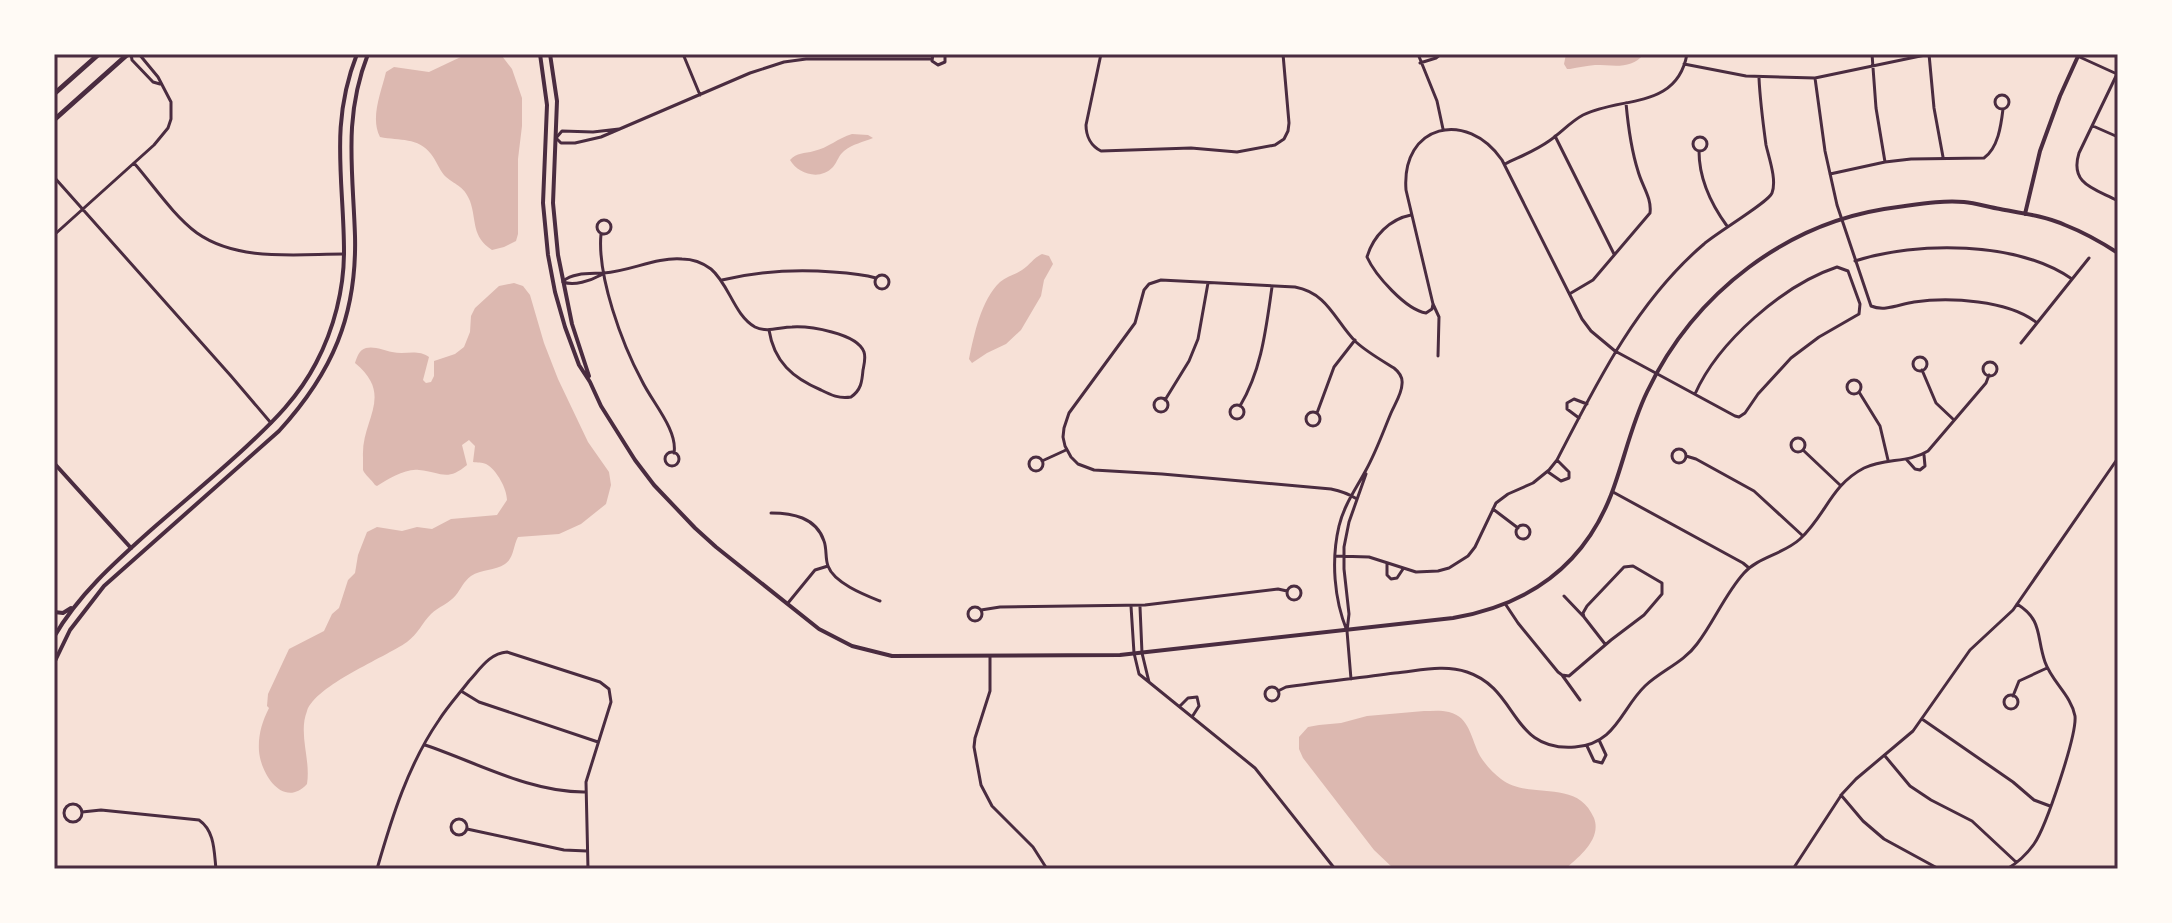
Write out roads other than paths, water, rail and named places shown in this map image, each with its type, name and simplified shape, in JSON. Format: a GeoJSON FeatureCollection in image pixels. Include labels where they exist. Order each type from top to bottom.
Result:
{"type":"FeatureCollection","features":[{"type":"Feature","properties":{"kind":"highway"},"geometry":{"type":"LineString","coordinates":[[54,94],[99,54]]}},
{"type":"Feature","properties":{"kind":"highway"},"geometry":{"type":"LineString","coordinates":[[54,120],[130,54]]}},
{"type":"Feature","properties":{"kind":"street"},"geometry":{"type":"LineString","coordinates":[[130,54],[153,82],[160,85]]}},
{"type":"Feature","properties":{"kind":"street"},"geometry":{"type":"LineString","coordinates":[[54,235],[162,137],[171,120],[171,102],[158,77],[139,54]]}},
{"type":"Feature","properties":{"kind":"street"},"geometry":{"type":"LineString","coordinates":[[54,637],[73,607],[108,570],[271,423],[306,381],[318,359],[335,315],[341,286],[344,254],[338,147],[345,90],[357,54]]}},
{"type":"Feature","properties":{"kind":"street"},"geometry":{"type":"LineString","coordinates":[[54,663],[70,630],[104,586],[279,431],[303,405],[331,359],[347,314],[355,254],[350,145],[356,92],[368,54]]}},
{"type":"Feature","properties":{"kind":"street"},"geometry":{"type":"LineString","coordinates":[[540,54],[547,105],[543,203],[548,255],[571,344],[590,382]]}},
{"type":"Feature","properties":{"kind":"street"},"geometry":{"type":"LineString","coordinates":[[550,54],[557,101],[553,203],[562,282],[590,382],[601,406],[654,485],[695,528],[828,635],[852,646],[892,656],[1142,653],[1453,618],[1506,605],[1556,575],[1582,548],[1598,524],[1637,415],[1661,364],[1693,319],[1740,272],[1787,242],[1841,218],[1874,210],[1965,202],[2062,223],[2118,253]]}},
{"type":"Feature","properties":{"kind":"street"},"geometry":{"type":"LineString","coordinates":[[683,54],[700,95]]}},
{"type":"Feature","properties":{"kind":"street"},"geometry":{"type":"LineString","coordinates":[[547,137],[556,138],[561,143],[591,140],[772,65],[831,56],[932,56],[934,63],[941,65],[946,60],[945,54]]}},
{"type":"Feature","properties":{"kind":"street"},"geometry":{"type":"LineString","coordinates":[[1101,54],[1086,125],[1086,132],[1095,148],[1101,151],[1191,148],[1237,152],[1275,145],[1284,139],[1288,131],[1283,54]]}},
{"type":"Feature","properties":{"kind":"street"},"geometry":{"type":"LineString","coordinates":[[1418,54],[1437,100],[1443,129]]}},
{"type":"Feature","properties":{"kind":"street"},"geometry":{"type":"LineString","coordinates":[[1420,63],[1441,54]]}},
{"type":"Feature","properties":{"kind":"street"},"geometry":{"type":"LineString","coordinates":[[1505,164],[1544,145],[1583,115],[1606,106],[1643,100],[1661,93],[1676,79],[1687,54]]}},
{"type":"Feature","properties":{"kind":"street"},"geometry":{"type":"LineString","coordinates":[[1872,54],[1876,108],[1885,162]]}},
{"type":"Feature","properties":{"kind":"street"},"geometry":{"type":"LineString","coordinates":[[1684,64],[1759,78],[1815,78],[1929,54],[1943,157]]}},
{"type":"Feature","properties":{"kind":"street"},"geometry":{"type":"LineString","coordinates":[[2025,214],[2040,151],[2077,55],[2118,73],[2077,161],[2078,174],[2086,185],[2118,201]]}},
{"type":"Feature","properties":{"kind":"street"},"geometry":{"type":"LineString","coordinates":[[1336,556],[1369,557],[1416,572],[1438,571],[1459,562],[1475,547],[1493,509],[1502,498],[1533,483],[1548,471],[1557,460],[1615,351],[1660,288],[1692,254],[1727,226],[1764,203],[1773,190],[1759,78]]}},
{"type":"Feature","properties":{"kind":"street"},"geometry":{"type":"LineString","coordinates":[[1815,78],[1830,174],[1869,303],[1875,309],[1926,301],[1969,301],[2026,315],[2037,323]]}},
{"type":"Feature","properties":{"kind":"street"},"geometry":{"type":"LineString","coordinates":[[345,90],[356,92]]}},
{"type":"Feature","properties":{"kind":"street"},"geometry":{"type":"LineString","coordinates":[[1569,293],[1593,280],[1647,218],[1651,209],[1637,169],[1626,103]]}},
{"type":"Feature","properties":{"kind":"street"},"geometry":{"type":"LineString","coordinates":[[1830,174],[1885,162],[1943,157],[1978,159],[1987,156],[1994,148],[2003,109]]}},
{"type":"Feature","properties":{"kind":"street"},"geometry":{"type":"LineString","coordinates":[[2093,126],[2118,137]]}},
{"type":"Feature","properties":{"kind":"street"},"geometry":{"type":"LineString","coordinates":[[1438,356],[1439,317],[1433,304],[1405,178],[1409,159],[1424,138],[1443,129],[1458,128],[1477,135],[1497,152],[1505,164],[1591,331],[1615,351],[1656,374],[1739,417],[1791,358],[1819,337],[1859,314],[1860,304],[1845,269],[1837,267],[1819,275],[1765,309],[1728,346],[1695,394]]}},
{"type":"Feature","properties":{"kind":"street"},"geometry":{"type":"LineString","coordinates":[[556,138],[562,131],[619,129]]}},
{"type":"Feature","properties":{"kind":"street"},"geometry":{"type":"LineString","coordinates":[[1555,136],[1614,254]]}},
{"type":"Feature","properties":{"kind":"street"},"geometry":{"type":"LineString","coordinates":[[1699,151],[1708,195],[1727,226]]}},
{"type":"Feature","properties":{"kind":"street"},"geometry":{"type":"LineString","coordinates":[[134,163],[182,218],[211,241],[260,253],[355,254]]}},
{"type":"Feature","properties":{"kind":"street"},"geometry":{"type":"LineString","coordinates":[[54,177],[279,431]]}},
{"type":"Feature","properties":{"kind":"street"},"geometry":{"type":"LineString","coordinates":[[1413,215],[1397,218],[1385,227],[1367,257],[1388,285],[1412,308],[1426,313],[1433,304]]}},
{"type":"Feature","properties":{"kind":"street"},"geometry":{"type":"LineString","coordinates":[[601,234],[604,273],[615,313],[641,381],[673,435],[674,453]]}},
{"type":"Feature","properties":{"kind":"street"},"geometry":{"type":"LineString","coordinates":[[1855,261],[1908,249],[1961,247],[1994,251],[2032,261],[2072,279]]}},
{"type":"Feature","properties":{"kind":"street"},"geometry":{"type":"LineString","coordinates":[[2021,343],[2089,258]]}},
{"type":"Feature","properties":{"kind":"street"},"geometry":{"type":"LineString","coordinates":[[553,283],[562,282],[568,277],[604,273],[657,261],[681,259],[701,263],[721,280],[742,314],[755,327],[769,330],[802,327],[831,332],[858,343],[864,353],[860,388],[851,397],[839,398],[802,382],[778,357],[769,330]]}},
{"type":"Feature","properties":{"kind":"street"},"geometry":{"type":"LineString","coordinates":[[721,280],[793,269],[863,274],[876,278]]}},
{"type":"Feature","properties":{"kind":"street"},"geometry":{"type":"LineString","coordinates":[[1351,679],[1344,556],[1346,533],[1368,467],[1403,381],[1399,372],[1355,340],[1321,298],[1313,292],[1295,287],[1161,280],[1149,284],[1144,290],[1135,323],[1069,413],[1064,428],[1066,450],[1078,464],[1094,470],[1331,489],[1357,499]]}},
{"type":"Feature","properties":{"kind":"street"},"geometry":{"type":"LineString","coordinates":[[1165,400],[1194,350],[1208,283]]}},
{"type":"Feature","properties":{"kind":"street"},"geometry":{"type":"LineString","coordinates":[[1240,406],[1255,377],[1262,353],[1272,286]]}},
{"type":"Feature","properties":{"kind":"street"},"geometry":{"type":"LineString","coordinates":[[1317,413],[1334,367],[1355,340]]}},
{"type":"Feature","properties":{"kind":"street"},"geometry":{"type":"LineString","coordinates":[[1922,370],[1936,403],[1955,421]]}},
{"type":"Feature","properties":{"kind":"street"},"geometry":{"type":"LineString","coordinates":[[1278,691],[1286,687],[1442,668],[1466,671],[1498,691],[1532,736],[1554,746],[1587,746],[1619,723],[1643,688],[1687,656],[1749,568],[1785,550],[1803,536],[1840,485],[1861,469],[1888,460],[1924,454],[1955,421],[1989,375]]}},
{"type":"Feature","properties":{"kind":"street"},"geometry":{"type":"LineString","coordinates":[[1859,392],[1880,426],[1888,460]]}},
{"type":"Feature","properties":{"kind":"street"},"geometry":{"type":"LineString","coordinates":[[1579,418],[1567,409],[1567,403],[1574,399],[1587,404]]}},
{"type":"Feature","properties":{"kind":"street"},"geometry":{"type":"LineString","coordinates":[[1042,461],[1066,450]]}},
{"type":"Feature","properties":{"kind":"street"},"geometry":{"type":"LineString","coordinates":[[1803,450],[1840,485]]}},
{"type":"Feature","properties":{"kind":"street"},"geometry":{"type":"LineString","coordinates":[[1906,459],[1920,470],[1925,466],[1924,454]]}},
{"type":"Feature","properties":{"kind":"street"},"geometry":{"type":"LineString","coordinates":[[1686,456],[1754,491],[1803,536]]}},
{"type":"Feature","properties":{"kind":"street"},"geometry":{"type":"LineString","coordinates":[[1793,869],[1841,795],[1903,741],[1970,650],[2017,604],[2118,458]]}},
{"type":"Feature","properties":{"kind":"street"},"geometry":{"type":"LineString","coordinates":[[1548,471],[1561,481],[1569,478],[1569,472],[1557,460]]}},
{"type":"Feature","properties":{"kind":"street"},"geometry":{"type":"LineString","coordinates":[[54,463],[139,557]]}},
{"type":"Feature","properties":{"kind":"street"},"geometry":{"type":"LineString","coordinates":[[1347,631],[1341,615],[1336,556],[1347,503],[1368,467]]}},
{"type":"Feature","properties":{"kind":"street"},"geometry":{"type":"LineString","coordinates":[[1612,491],[1749,568]]}},
{"type":"Feature","properties":{"kind":"street"},"geometry":{"type":"LineString","coordinates":[[1493,509],[1518,528]]}},
{"type":"Feature","properties":{"kind":"street"},"geometry":{"type":"LineString","coordinates":[[771,513],[795,514],[810,522],[821,535],[828,566],[835,576],[880,601]]}},
{"type":"Feature","properties":{"kind":"street"},"geometry":{"type":"LineString","coordinates":[[1387,563],[1387,575],[1391,579],[1397,578],[1403,569]]}},
{"type":"Feature","properties":{"kind":"street"},"geometry":{"type":"LineString","coordinates":[[787,605],[815,570],[828,566]]}},
{"type":"Feature","properties":{"kind":"street"},"geometry":{"type":"LineString","coordinates":[[1564,675],[1572,675],[1605,644],[1644,615],[1664,590],[1659,581],[1629,566],[1621,569],[1584,610],[1584,617]]}},
{"type":"Feature","properties":{"kind":"street"},"geometry":{"type":"LineString","coordinates":[[981,610],[1000,607],[1131,606],[1278,589],[1287,591]]}},
{"type":"Feature","properties":{"kind":"street"},"geometry":{"type":"LineString","coordinates":[[1564,596],[1605,644]]}},
{"type":"Feature","properties":{"kind":"street"},"geometry":{"type":"LineString","coordinates":[[2007,869],[2034,844],[2050,806],[2074,731],[2075,716],[2071,704],[2047,668],[2034,618],[2017,604]]}},
{"type":"Feature","properties":{"kind":"street"},"geometry":{"type":"LineString","coordinates":[[1140,605],[1142,653],[1149,682]]}},
{"type":"Feature","properties":{"kind":"street"},"geometry":{"type":"LineString","coordinates":[[1506,605],[1564,675],[1580,700]]}},
{"type":"Feature","properties":{"kind":"street"},"geometry":{"type":"LineString","coordinates":[[1131,606],[1134,653],[1139,674],[1263,777],[1335,869]]}},
{"type":"Feature","properties":{"kind":"street"},"geometry":{"type":"LineString","coordinates":[[54,613],[63,613],[73,607]]}},
{"type":"Feature","properties":{"kind":"street"},"geometry":{"type":"LineString","coordinates":[[54,613],[60,628]]}},
{"type":"Feature","properties":{"kind":"street"},"geometry":{"type":"LineString","coordinates":[[377,869],[399,800],[424,744],[447,708],[492,656],[507,652],[600,682],[609,689],[611,702],[587,775],[588,869]]}},
{"type":"Feature","properties":{"kind":"street"},"geometry":{"type":"LineString","coordinates":[[990,655],[990,691],[974,747],[981,785],[992,806],[1033,847],[1047,869]]}},
{"type":"Feature","properties":{"kind":"street"},"geometry":{"type":"LineString","coordinates":[[2013,696],[2019,681],[2047,668]]}},
{"type":"Feature","properties":{"kind":"street"},"geometry":{"type":"LineString","coordinates":[[461,691],[479,702],[598,742]]}},
{"type":"Feature","properties":{"kind":"street"},"geometry":{"type":"LineString","coordinates":[[1179,707],[1188,698],[1197,697],[1200,703],[1192,717]]}},
{"type":"Feature","properties":{"kind":"street"},"geometry":{"type":"LineString","coordinates":[[1922,719],[2034,800],[2050,806]]}},
{"type":"Feature","properties":{"kind":"street"},"geometry":{"type":"LineString","coordinates":[[1587,746],[1594,761],[1602,763],[1606,755],[1599,740]]}},
{"type":"Feature","properties":{"kind":"street"},"geometry":{"type":"LineString","coordinates":[[424,744],[474,765],[534,783],[586,792]]}},
{"type":"Feature","properties":{"kind":"street"},"geometry":{"type":"LineString","coordinates":[[1885,756],[1910,786],[1972,821],[2016,862]]}},
{"type":"Feature","properties":{"kind":"street"},"geometry":{"type":"LineString","coordinates":[[1841,795],[1863,821],[1884,839],[1939,869]]}},
{"type":"Feature","properties":{"kind":"street"},"geometry":{"type":"LineString","coordinates":[[71,805],[79,807],[82,812],[76,822],[64,815],[71,805]]}},
{"type":"Feature","properties":{"kind":"street"},"geometry":{"type":"LineString","coordinates":[[82,812],[101,810],[204,822],[210,830],[216,869]]}},
{"type":"Feature","properties":{"kind":"street"},"geometry":{"type":"LineString","coordinates":[[456,819],[461,819],[467,824],[467,829],[464,834],[456,835],[451,831],[451,825],[456,819]]}},
{"type":"Feature","properties":{"kind":"street"},"geometry":{"type":"LineString","coordinates":[[467,829],[564,850],[587,851]]}}]}
